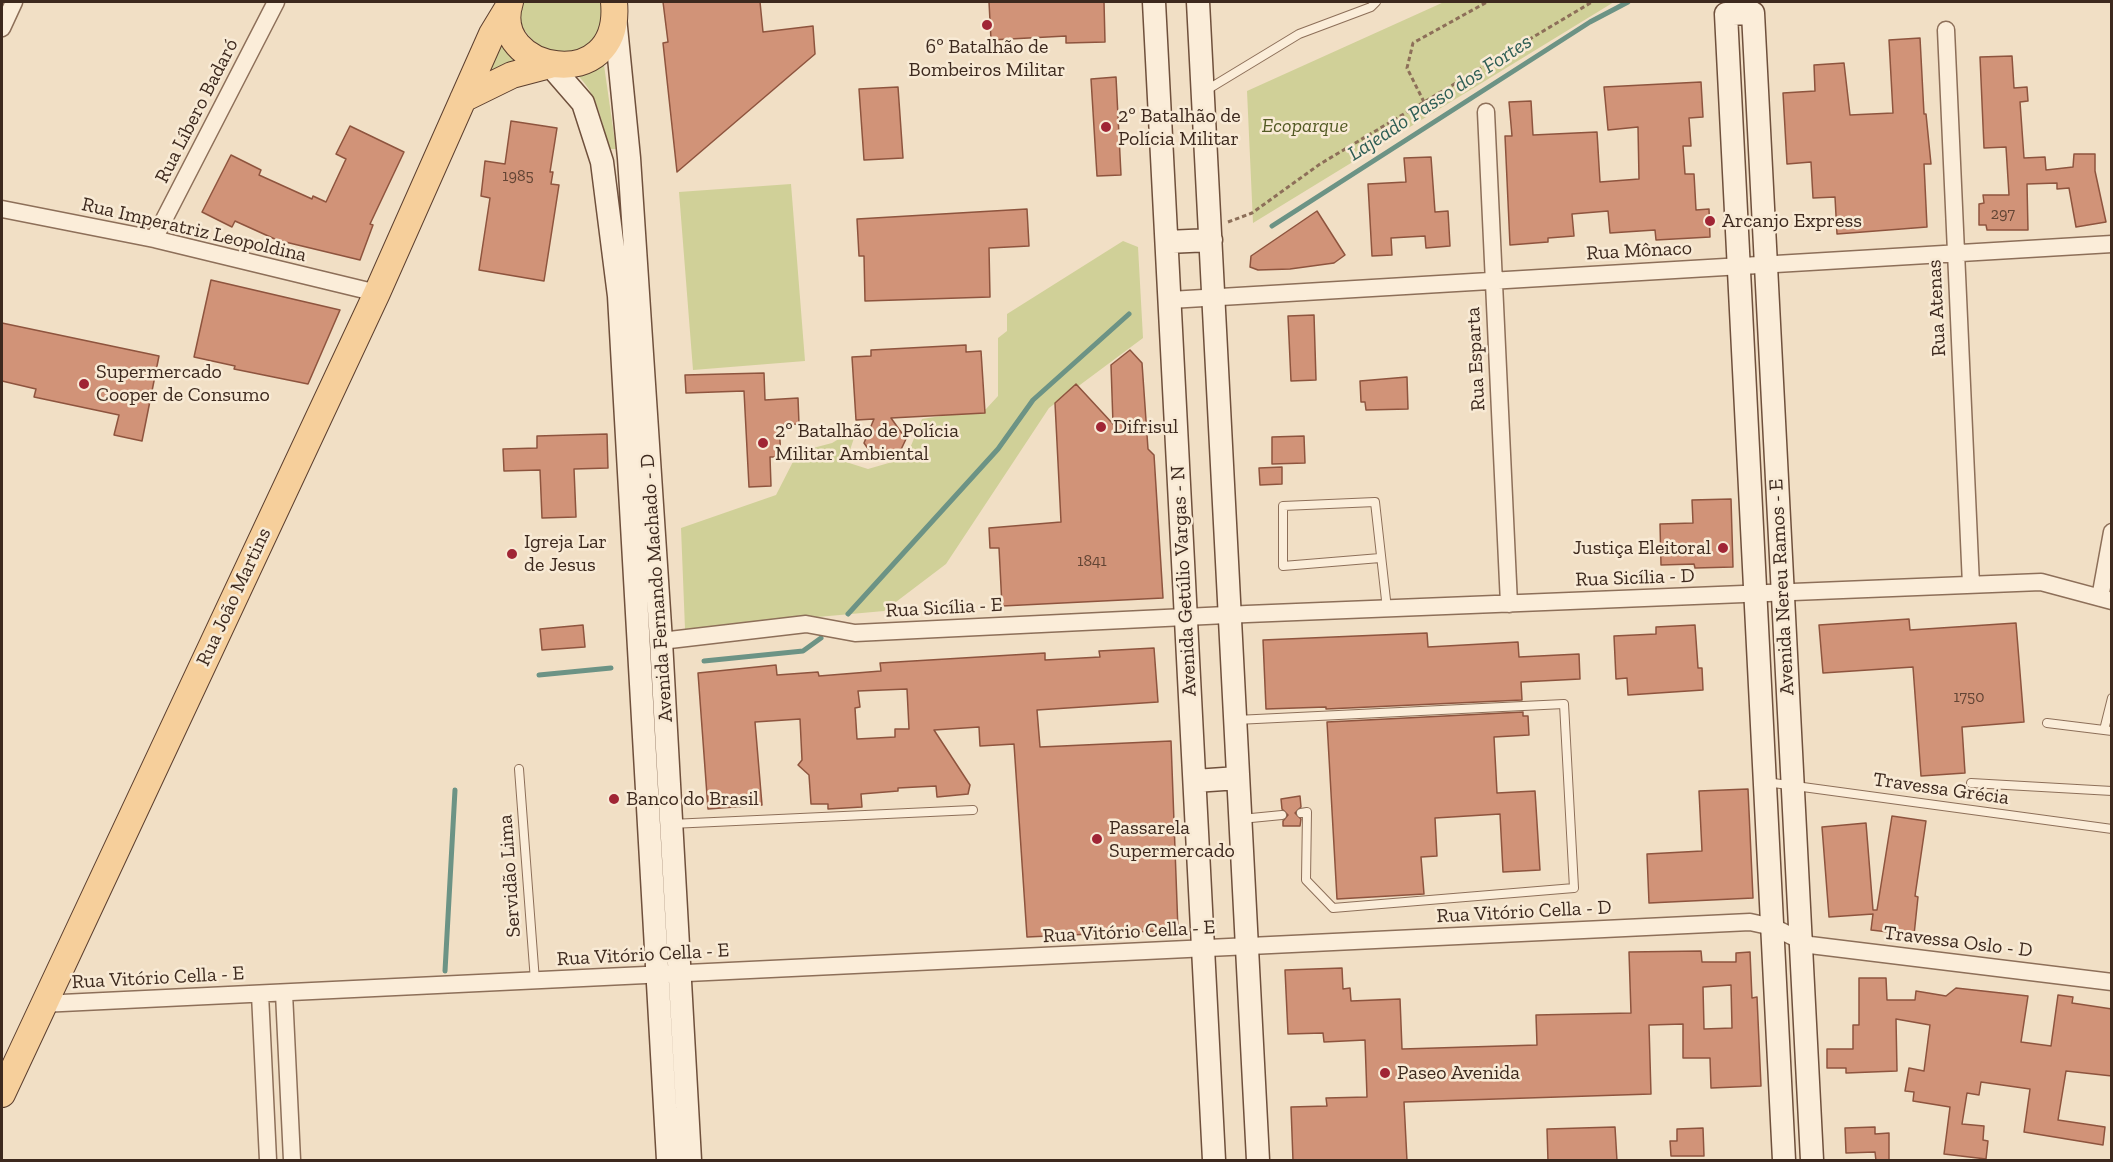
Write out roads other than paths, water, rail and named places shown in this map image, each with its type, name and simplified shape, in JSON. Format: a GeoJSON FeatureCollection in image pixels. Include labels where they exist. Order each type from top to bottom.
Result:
{"type":"FeatureCollection","features":[{"type":"Feature","properties":{"kind":"main road"},"geometry":{"type":"LineString","coordinates":[[509,4],[509,22],[523,50],[535,59],[550,65]]}},
{"type":"Feature","properties":{"kind":"main road","name":"Rua João Martins"},"geometry":{"type":"LineString","coordinates":[[2,1094],[42,1004],[377,293],[492,34],[509,4]]}},
{"type":"Feature","properties":{"kind":"main road"},"geometry":{"type":"LineString","coordinates":[[463,99],[512,75],[550,65],[568,66],[586,61],[600,50],[610,36],[615,9]]}},
{"type":"Feature","properties":{"kind":"street"},"geometry":{"type":"LineString","coordinates":[[2,28],[14,2]]}},
{"type":"Feature","properties":{"kind":"street","name":"Rua Líbero Badaró"},"geometry":{"type":"LineString","coordinates":[[154,239],[276,2]]}},
{"type":"Feature","properties":{"kind":"street","name":"Avenida Getúlio Vargas - N"},"geometry":{"type":"LineString","coordinates":[[1154,2],[1214,1161]]}},
{"type":"Feature","properties":{"kind":"street"},"geometry":{"type":"LineString","coordinates":[[1198,2],[1258,1161]]}},
{"type":"Feature","properties":{"kind":"street","name":"Avenida Fernando Machado - D"},"geometry":{"type":"LineString","coordinates":[[615,9],[625,257],[669,974],[690,1161]]}},
{"type":"Feature","properties":{"kind":"street","name":"Avenida Nereu Ramos - E"},"geometry":{"type":"LineString","coordinates":[[1784,1161],[1726,14],[1753,13],[1812,1161]]}},
{"type":"Feature","properties":{"kind":"street","name":"Rua Atenas"},"geometry":{"type":"LineString","coordinates":[[1946,30],[1971,585]]}},
{"type":"Feature","properties":{"kind":"street","name":"Avenida Fernando Machado - D"},"geometry":{"type":"LineString","coordinates":[[550,65],[583,103],[602,162],[625,257]]}},
{"type":"Feature","properties":{"kind":"street","name":"Rua Esparta"},"geometry":{"type":"LineString","coordinates":[[1486,112],[1509,604]]}},
{"type":"Feature","properties":{"kind":"street"},"geometry":{"type":"LineString","coordinates":[[1733,148],[1760,146]]}},
{"type":"Feature","properties":{"kind":"street","name":"Rua Imperatriz Leopoldina"},"geometry":{"type":"LineString","coordinates":[[2,209],[154,239],[377,293]]}},
{"type":"Feature","properties":{"kind":"street"},"geometry":{"type":"LineString","coordinates":[[1167,242],[1210,235]]}},
{"type":"Feature","properties":{"kind":"street","name":"Rua Mônaco"},"geometry":{"type":"LineString","coordinates":[[1170,300],[2112,244]]}},
{"type":"Feature","properties":{"kind":"street"},"geometry":{"type":"LineString","coordinates":[[1746,408],[1773,407]]}},
{"type":"Feature","properties":{"kind":"street","name":"Avenida Fernando Machado - D"},"geometry":{"type":"LineString","coordinates":[[638,441],[661,641],[671,824],[668,1161]]}},
{"type":"Feature","properties":{"kind":"street"},"geometry":{"type":"LineString","coordinates":[[2106,599],[2112,532]]}},
{"type":"Feature","properties":{"kind":"street","name":"Rua Sicília - D"},"geometry":{"type":"LineString","coordinates":[[1230,615],[2041,582],[2106,599]]}},
{"type":"Feature","properties":{"kind":"street","name":"Rua Sicília - E"},"geometry":{"type":"LineString","coordinates":[[661,641],[806,624],[855,633],[1230,615]]}},
{"type":"Feature","properties":{"kind":"street"},"geometry":{"type":"LineString","coordinates":[[1195,782],[1238,778]]}},
{"type":"Feature","properties":{"kind":"street","name":"Rua Vitório Cella - D"},"geometry":{"type":"LineString","coordinates":[[1247,947],[1750,922],[1773,927],[1800,940]]}},
{"type":"Feature","properties":{"kind":"street","name":"Travessa Oslo - D"},"geometry":{"type":"LineString","coordinates":[[1800,940],[1810,945],[2112,982]]}},
{"type":"Feature","properties":{"kind":"street","name":"Rua Vitório Cella - E"},"geometry":{"type":"LineString","coordinates":[[42,1004],[1247,947]]}},
{"type":"Feature","properties":{"kind":"street"},"geometry":{"type":"LineString","coordinates":[[284,993],[292,1161]]}},
{"type":"Feature","properties":{"kind":"street"},"geometry":{"type":"LineString","coordinates":[[260,994],[268,1161]]}},
{"type":"Feature","properties":{"kind":"street"},"geometry":{"type":"LineString","coordinates":[[266,1116],[290,1114]]}},
{"type":"Feature","properties":{"kind":"lane"},"geometry":{"type":"LineString","coordinates":[[1203,92],[1299,34],[1371,7],[1376,2]]}},
{"type":"Feature","properties":{"kind":"lane"},"geometry":{"type":"LineString","coordinates":[[1380,558],[1283,566],[1283,506],[1375,502],[1387,609]]}},
{"type":"Feature","properties":{"kind":"lane"},"geometry":{"type":"LineString","coordinates":[[2047,723],[2108,731],[2112,698]]}},
{"type":"Feature","properties":{"kind":"lane"},"geometry":{"type":"LineString","coordinates":[[1235,720],[1564,704],[1574,888],[1333,908],[1306,880],[1307,812],[1301,813]]}},
{"type":"Feature","properties":{"kind":"lane","name":"Servidão Lima"},"geometry":{"type":"LineString","coordinates":[[519,769],[535,981]]}},
{"type":"Feature","properties":{"kind":"lane","name":"Travessa Grécia"},"geometry":{"type":"LineString","coordinates":[[1766,782],[2112,829]]}},
{"type":"Feature","properties":{"kind":"lane"},"geometry":{"type":"LineString","coordinates":[[1971,783],[2112,791]]}},
{"type":"Feature","properties":{"kind":"lane"},"geometry":{"type":"LineString","coordinates":[[671,824],[973,810]]}},
{"type":"Feature","properties":{"kind":"lane"},"geometry":{"type":"LineString","coordinates":[[1240,819],[1282,814]]}},
{"type":"Feature","properties":{"kind":"waterway","name":"Lajeado Passo dos Fortes"},"geometry":{"type":"LineString","coordinates":[[1272,226],[1590,22],[1628,2]]}},
{"type":"Feature","properties":{"kind":"waterway","name":"Lajeado Passo dos Fortes"},"geometry":{"type":"LineString","coordinates":[[848,614],[998,449],[1033,400],[1129,314]]}},
{"type":"Feature","properties":{"kind":"waterway","name":"Lajeado Passo dos Fortes"},"geometry":{"type":"LineString","coordinates":[[704,661],[803,651],[821,638]]}},
{"type":"Feature","properties":{"kind":"waterway","name":"Lajeado Passo dos Fortes"},"geometry":{"type":"LineString","coordinates":[[539,675],[611,668]]}},
{"type":"Feature","properties":{"kind":"waterway","name":"Lajeado Passo dos Fortes"},"geometry":{"type":"LineString","coordinates":[[445,971],[455,790]]}},
{"type":"Feature","properties":{"kind":"place","name":"6º Batalhão de Bombeiros Militar"},"geometry":{"type":"Point","coordinates":[987,25]}},
{"type":"Feature","properties":{"kind":"place","name":"2º Batalhão de Polícia Militar"},"geometry":{"type":"Point","coordinates":[1106,127]}},
{"type":"Feature","properties":{"kind":"place","name":"Arcanjo Express"},"geometry":{"type":"Point","coordinates":[1710,221]}},
{"type":"Feature","properties":{"kind":"place","name":"Supermercado Cooper de Consumo"},"geometry":{"type":"Point","coordinates":[84,384]}},
{"type":"Feature","properties":{"kind":"place","name":"Difrisul"},"geometry":{"type":"Point","coordinates":[1101,427]}},
{"type":"Feature","properties":{"kind":"place","name":"2º Batalhão de Polícia Militar Ambiental"},"geometry":{"type":"Point","coordinates":[763,443]}},
{"type":"Feature","properties":{"kind":"place","name":"Justiça Eleitoral"},"geometry":{"type":"Point","coordinates":[1723,548]}},
{"type":"Feature","properties":{"kind":"place","name":"Igreja Lar de Jesus"},"geometry":{"type":"Point","coordinates":[512,554]}},
{"type":"Feature","properties":{"kind":"place","name":"Banco do Brasil"},"geometry":{"type":"Point","coordinates":[614,799]}},
{"type":"Feature","properties":{"kind":"place","name":"Passarela Supermercado"},"geometry":{"type":"Point","coordinates":[1097,839]}},
{"type":"Feature","properties":{"kind":"place","name":"Paseo Avenida"},"geometry":{"type":"Point","coordinates":[1385,1073]}},
{"type":"Feature","properties":{"kind":"park label","name":"Ecoparque"},"geometry":{"type":"Point","coordinates":[1305,126]}}]}
